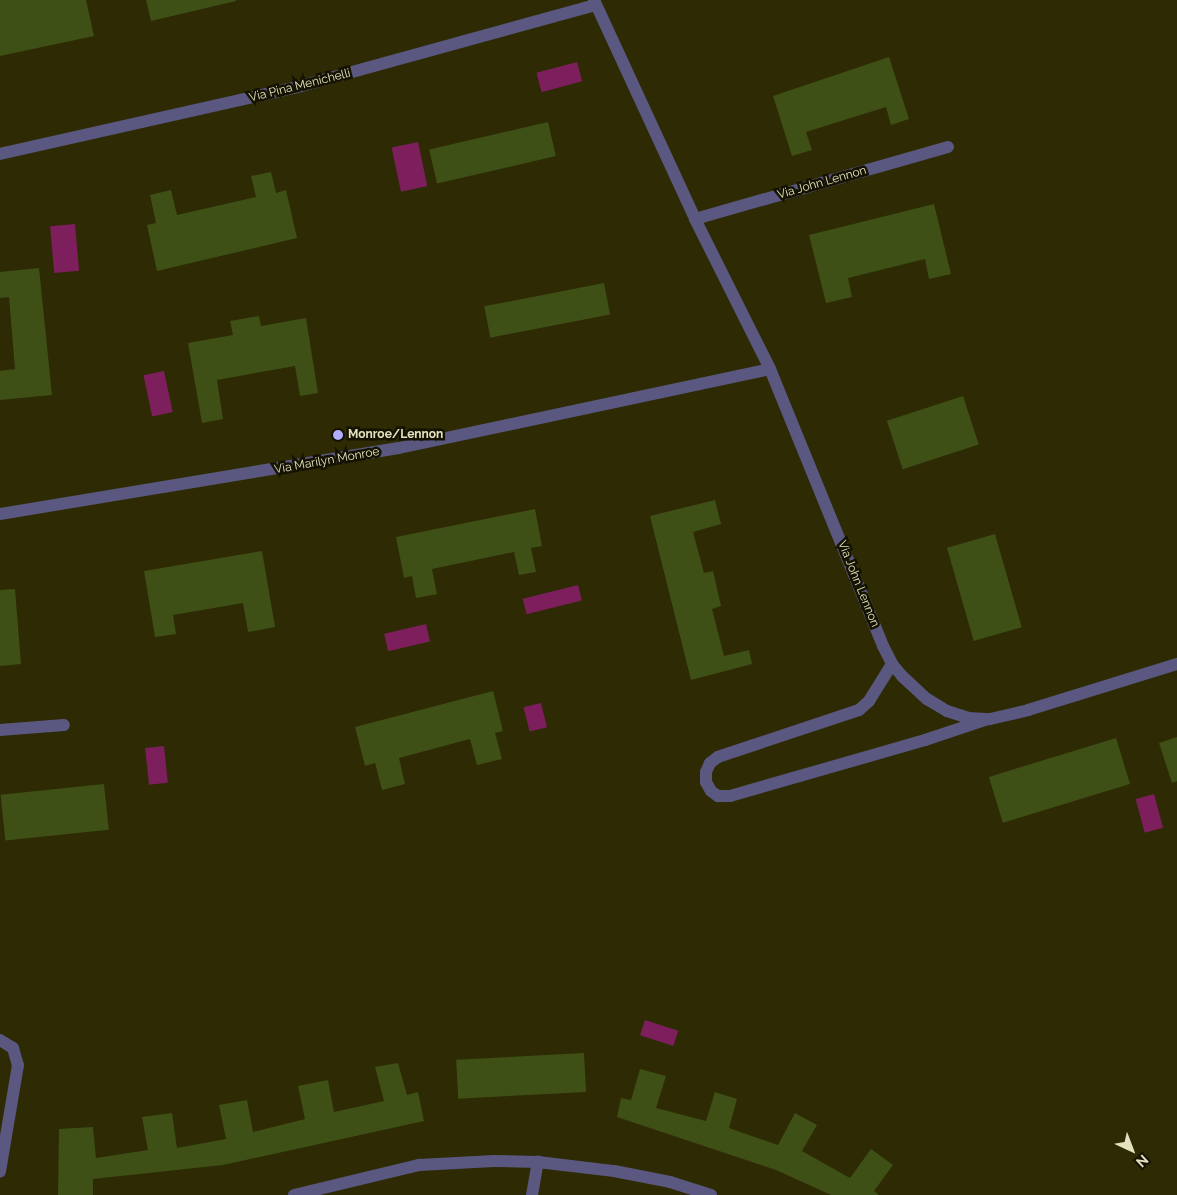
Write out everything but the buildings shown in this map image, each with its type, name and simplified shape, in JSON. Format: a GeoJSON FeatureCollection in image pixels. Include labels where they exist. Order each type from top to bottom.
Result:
{"type":"FeatureCollection","features":[{"type":"Feature","properties":{"kind":"street","name":"Via Pina Menichelli"},"geometry":{"type":"LineString","coordinates":[[0,154],[294,88],[595,2]]}},
{"type":"Feature","properties":{"kind":"street","name":"Via John Lennon"},"geometry":{"type":"LineString","coordinates":[[595,2],[696,219],[770,369],[892,664],[927,699],[947,711],[968,718],[990,719],[1028,710],[1177,664]]}},
{"type":"Feature","properties":{"kind":"street","name":"Via John Lennon"},"geometry":{"type":"LineString","coordinates":[[696,219],[948,147]]}},
{"type":"Feature","properties":{"kind":"street","name":"Via Marilyn Monroe"},"geometry":{"type":"LineString","coordinates":[[0,514],[399,448],[770,369]]}},
{"type":"Feature","properties":{"kind":"street"},"geometry":{"type":"LineString","coordinates":[[892,664],[869,701],[859,710],[718,757],[710,764],[706,772],[706,782],[710,791],[718,796],[730,796],[925,740],[990,719]]}},
{"type":"Feature","properties":{"kind":"street"},"geometry":{"type":"LineString","coordinates":[[0,730],[64,725]]}},
{"type":"Feature","properties":{"kind":"street"},"geometry":{"type":"LineString","coordinates":[[0,1040],[13,1048],[18,1065],[0,1171]]}},
{"type":"Feature","properties":{"kind":"street"},"geometry":{"type":"LineString","coordinates":[[294,1195],[314,1193],[419,1166],[474,1161],[538,1162],[647,1176],[711,1195]]}},
{"type":"Feature","properties":{"kind":"street"},"geometry":{"type":"LineString","coordinates":[[532,1195],[538,1162]]}},
{"type":"Feature","properties":{"kind":"shaded area"},"geometry":{"type":"Polygon","coordinates":[[[577,62],[582,81],[542,92],[536,73],[577,62]]]}},
{"type":"Feature","properties":{"kind":"shaded area"},"geometry":{"type":"Polygon","coordinates":[[[418,142],[427,186],[401,192],[392,148],[418,142]]]}},
{"type":"Feature","properties":{"kind":"shaded area"},"geometry":{"type":"Polygon","coordinates":[[[75,224],[79,271],[54,273],[50,226],[75,224]]]}},
{"type":"Feature","properties":{"kind":"shaded area"},"geometry":{"type":"Polygon","coordinates":[[[164,371],[173,412],[152,416],[143,375],[164,371]]]}},
{"type":"Feature","properties":{"kind":"shaded area"},"geometry":{"type":"Polygon","coordinates":[[[578,585],[582,601],[527,614],[523,599],[578,585]]]}},
{"type":"Feature","properties":{"kind":"shaded area"},"geometry":{"type":"Polygon","coordinates":[[[426,624],[430,642],[388,651],[384,634],[426,624]]]}},
{"type":"Feature","properties":{"kind":"shaded area"},"geometry":{"type":"Polygon","coordinates":[[[541,703],[547,727],[530,732],[524,707],[541,703]]]}},
{"type":"Feature","properties":{"kind":"shaded area"},"geometry":{"type":"Polygon","coordinates":[[[164,746],[168,783],[149,785],[145,748],[164,746]]]}},
{"type":"Feature","properties":{"kind":"shaded area"},"geometry":{"type":"Polygon","coordinates":[[[1154,794],[1163,828],[1145,833],[1136,799],[1154,794]]]}},
{"type":"Feature","properties":{"kind":"shaded area"},"geometry":{"type":"Polygon","coordinates":[[[645,1020],[678,1031],[673,1046],[640,1035],[645,1020]]]}},
{"type":"Feature","properties":{"kind":"place","name":"Monroe/Lennon"},"geometry":{"type":"Point","coordinates":[338,435]}}]}
